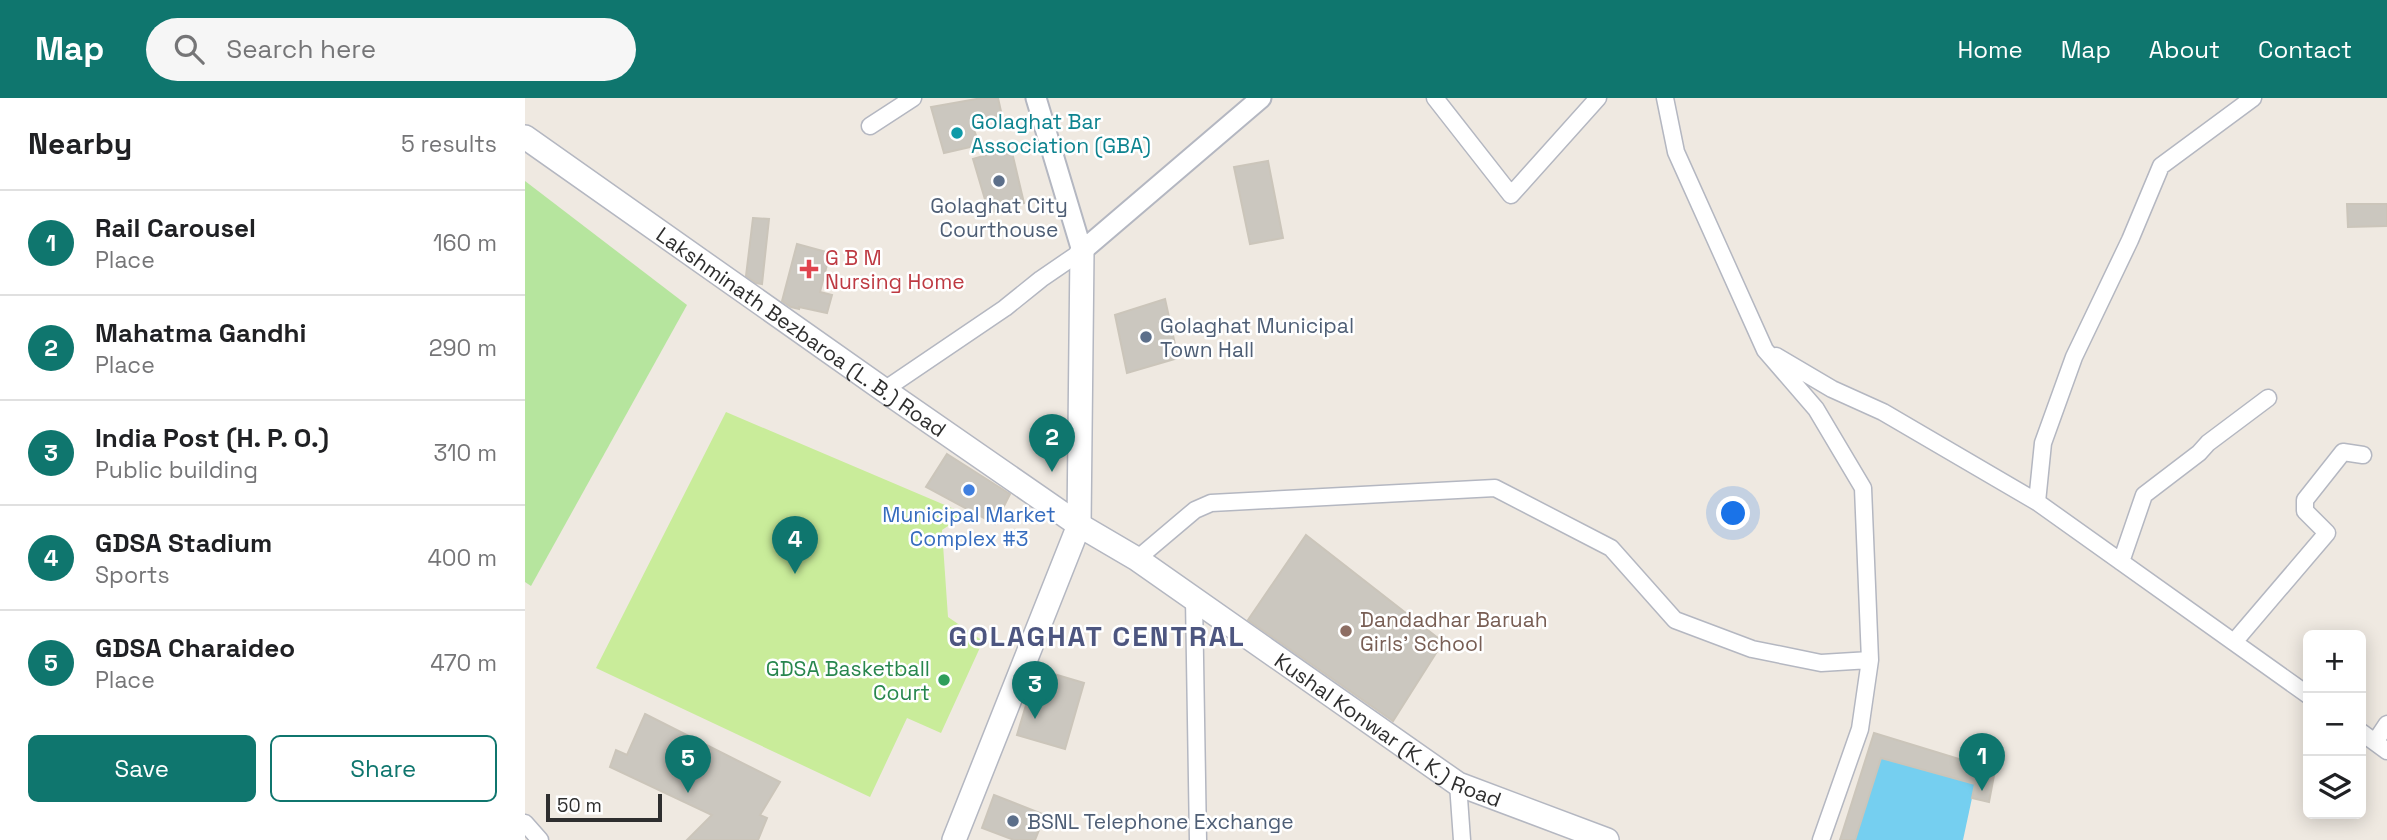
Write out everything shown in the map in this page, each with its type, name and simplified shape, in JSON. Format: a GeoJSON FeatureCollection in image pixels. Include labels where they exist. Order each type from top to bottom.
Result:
{"type":"FeatureCollection","features":[{"type":"Feature","properties":{"kind":"main road","name":"Lakshminath Bezbaroa (L. B.) Road"},"geometry":{"type":"LineString","coordinates":[[525,137],[1079,525]]}},
{"type":"Feature","properties":{"kind":"main road"},"geometry":{"type":"LineString","coordinates":[[954,840],[1079,525],[1082,251]]}},
{"type":"Feature","properties":{"kind":"main road","name":"Kushal Konwar (K. K.) Road"},"geometry":{"type":"LineString","coordinates":[[1079,525],[1137,559],[1458,784],[1607,840]]}},
{"type":"Feature","properties":{"kind":"street"},"geometry":{"type":"LineString","coordinates":[[870,126],[913,98]]}},
{"type":"Feature","properties":{"kind":"street"},"geometry":{"type":"LineString","coordinates":[[1036,98],[1082,251]]}},
{"type":"Feature","properties":{"kind":"street"},"geometry":{"type":"LineString","coordinates":[[884,390],[1005,308],[1082,251],[1261,98]]}},
{"type":"Feature","properties":{"kind":"street"},"geometry":{"type":"LineString","coordinates":[[1435,98],[1511,195],[1598,98]]}},
{"type":"Feature","properties":{"kind":"street"},"geometry":{"type":"LineString","coordinates":[[1665,98],[1677,152],[1765,350],[1816,409],[1863,488],[1870,660],[1860,729],[1821,840]]}},
{"type":"Feature","properties":{"kind":"street"},"geometry":{"type":"LineString","coordinates":[[2037,502],[2043,443],[2074,358],[2130,240],[2161,166],[2253,98]]}},
{"type":"Feature","properties":{"kind":"street"},"geometry":{"type":"LineString","coordinates":[[1765,350],[1832,389],[1883,412],[2037,502],[2305,693]]}},
{"type":"Feature","properties":{"kind":"street"},"geometry":{"type":"LineString","coordinates":[[2121,562],[2144,495],[2268,398]]}},
{"type":"Feature","properties":{"kind":"street"},"geometry":{"type":"LineString","coordinates":[[2234,642],[2327,533],[2305,511],[2305,500],[2343,452],[2363,455]]}},
{"type":"Feature","properties":{"kind":"street"},"geometry":{"type":"LineString","coordinates":[[1137,559],[1195,510],[1212,503],[1495,488],[1611,548],[1675,620],[1752,649],[1821,663],[1870,660]]}},
{"type":"Feature","properties":{"kind":"street"},"geometry":{"type":"LineString","coordinates":[[1194,599],[1198,840]]}},
{"type":"Feature","properties":{"kind":"street"},"geometry":{"type":"LineString","coordinates":[[2366,736],[2381,746],[2387,724]]}},
{"type":"Feature","properties":{"kind":"street"},"geometry":{"type":"LineString","coordinates":[[1458,784],[1462,840]]}},
{"type":"Feature","properties":{"kind":"street"},"geometry":{"type":"LineString","coordinates":[[525,823],[540,840]]}},
{"type":"Feature","properties":{"kind":"green space"},"geometry":{"type":"Polygon","coordinates":[[[525,181],[687,305],[531,586],[525,582],[525,181]]]}},
{"type":"Feature","properties":{"kind":"green space"},"geometry":{"type":"Polygon","coordinates":[[[726,412],[966,514],[942,530],[948,617],[983,641],[941,733],[907,718],[870,797],[596,668],[726,412]]]}},
{"type":"Feature","properties":{"kind":"water"},"geometry":{"type":"Polygon","coordinates":[[[1881,758],[1975,784],[1963,840],[1855,840],[1881,758]]]}},
{"type":"Feature","properties":{"kind":"building","name":"Golaghat Bar Association (GBA)"},"geometry":{"type":"Polygon","coordinates":[[[982,98],[998,98],[1002,116],[971,120],[979,145],[944,153],[931,107],[982,98]]]}},
{"type":"Feature","properties":{"kind":"building","name":"Golaghat City Courthouse"},"geometry":{"type":"Polygon","coordinates":[[[1011,148],[1024,203],[989,213],[973,159],[1011,148]]]}},
{"type":"Feature","properties":{"kind":"building"},"geometry":{"type":"Polygon","coordinates":[[[1268,161],[1283,238],[1250,244],[1234,167],[1268,161]]]}},
{"type":"Feature","properties":{"kind":"building"},"geometry":{"type":"Polygon","coordinates":[[[2347,204],[2387,204],[2387,226],[2348,227],[2347,204]]]}},
{"type":"Feature","properties":{"kind":"building"},"geometry":{"type":"Polygon","coordinates":[[[753,218],[769,219],[762,284],[746,276],[753,218]]]}},
{"type":"Feature","properties":{"kind":"building"},"geometry":{"type":"Polygon","coordinates":[[[797,244],[830,253],[820,292],[832,295],[827,313],[791,307],[782,301],[797,244]]]}},
{"type":"Feature","properties":{"kind":"building","name":"Golaghat Municipal Town Hall"},"geometry":{"type":"Polygon","coordinates":[[[1165,299],[1178,358],[1127,373],[1115,315],[1165,299]]]}},
{"type":"Feature","properties":{"kind":"building","name":"Municipal Market Complex #3"},"geometry":{"type":"Polygon","coordinates":[[[947,454],[1010,494],[995,524],[926,487],[947,454]]]}},
{"type":"Feature","properties":{"kind":"building","name":"Dandadhar Baruah Girls' School"},"geometry":{"type":"Polygon","coordinates":[[[1306,535],[1443,642],[1393,721],[1248,620],[1306,535]]]}},
{"type":"Feature","properties":{"kind":"building"},"geometry":{"type":"Polygon","coordinates":[[[1037,669],[1084,683],[1065,749],[1017,735],[1037,669]]]}},
{"type":"Feature","properties":{"kind":"building"},"geometry":{"type":"Polygon","coordinates":[[[645,714],[780,782],[760,815],[767,818],[758,840],[687,840],[712,815],[610,767],[616,750],[627,755],[645,714]]]}},
{"type":"Feature","properties":{"kind":"building"},"geometry":{"type":"Polygon","coordinates":[[[1874,733],[1995,770],[1989,802],[1972,798],[1975,784],[1881,758],[1855,840],[1840,840],[1874,733]]]}},
{"type":"Feature","properties":{"kind":"building","name":"BSNL Telephone Exchange"},"geometry":{"type":"Polygon","coordinates":[[[994,795],[1045,815],[1035,840],[1014,840],[982,828],[994,795]]]}},
{"type":"Feature","properties":{"kind":"place","name":"Golaghat Bar Association (GBA)"},"geometry":{"type":"Point","coordinates":[957,133]}},
{"type":"Feature","properties":{"kind":"place","name":"Golaghat City Courthouse"},"geometry":{"type":"Point","coordinates":[999,181]}},
{"type":"Feature","properties":{"kind":"place","name":"G B M Nursing Home"},"geometry":{"type":"Point","coordinates":[809,269]}},
{"type":"Feature","properties":{"kind":"place","name":"Golaghat Municipal Town Hall"},"geometry":{"type":"Point","coordinates":[1146,337]}},
{"type":"Feature","properties":{"kind":"place","name":"Mahatma Gandhi"},"geometry":{"type":"Point","coordinates":[1052,472]}},
{"type":"Feature","properties":{"kind":"place","name":"Municipal Market Complex #3"},"geometry":{"type":"Point","coordinates":[969,490]}},
{"type":"Feature","properties":{"kind":"place","name":"GDSA Stadium"},"geometry":{"type":"Point","coordinates":[795,574]}},
{"type":"Feature","properties":{"kind":"place","name":"Dandadhar Baruah Girls' School"},"geometry":{"type":"Point","coordinates":[1346,631]}},
{"type":"Feature","properties":{"kind":"place","name":"GDSA Basketball Court"},"geometry":{"type":"Point","coordinates":[944,680]}},
{"type":"Feature","properties":{"kind":"place","name":"India Post (H. P. O.)"},"geometry":{"type":"Point","coordinates":[1035,719]}},
{"type":"Feature","properties":{"kind":"place","name":"Rail Carousel"},"geometry":{"type":"Point","coordinates":[1982,791]}},
{"type":"Feature","properties":{"kind":"place","name":"GDSA Charaideo"},"geometry":{"type":"Point","coordinates":[688,793]}},
{"type":"Feature","properties":{"kind":"place","name":"BSNL Telephone Exchange"},"geometry":{"type":"Point","coordinates":[1013,821]}},
{"type":"Feature","properties":{"kind":"district","name":"GOLAGHAT CENTRAL"},"geometry":{"type":"Point","coordinates":[1097,636]}}]}
